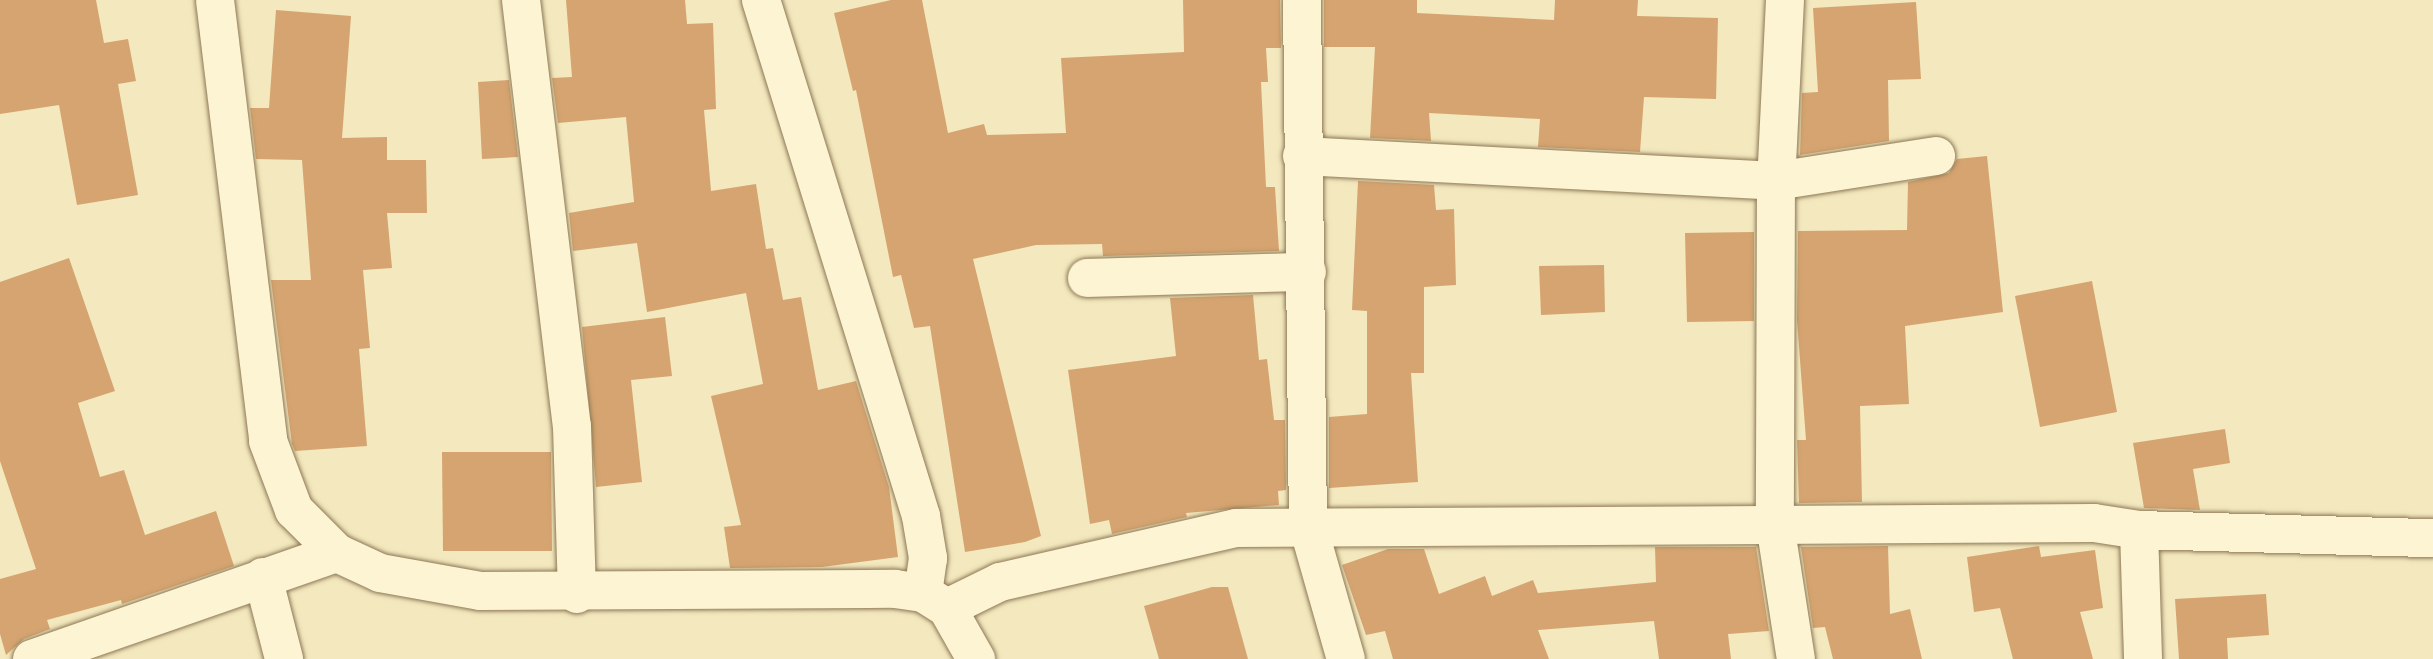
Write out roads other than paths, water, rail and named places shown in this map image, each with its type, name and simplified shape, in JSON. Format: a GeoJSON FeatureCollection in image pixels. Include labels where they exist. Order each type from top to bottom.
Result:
{"type":"FeatureCollection","features":[{"type":"Feature","properties":{"kind":"street"},"geometry":{"type":"LineString","coordinates":[[215,0],[268,441],[294,510],[337,553],[380,573],[480,591],[576,594],[895,589],[935,601],[1000,582],[1236,528],[2094,523],[2139,530],[2433,538]]}},
{"type":"Feature","properties":{"kind":"street"},"geometry":{"type":"LineString","coordinates":[[521,0],[572,426],[576,594]]}},
{"type":"Feature","properties":{"kind":"street"},"geometry":{"type":"LineString","coordinates":[[761,0],[921,516],[935,601],[976,659]]}},
{"type":"Feature","properties":{"kind":"street"},"geometry":{"type":"LineString","coordinates":[[1302,0],[1308,526],[1346,659]]}},
{"type":"Feature","properties":{"kind":"street"},"geometry":{"type":"LineString","coordinates":[[1785,0],[1776,181],[1775,524],[1796,659]]}},
{"type":"Feature","properties":{"kind":"street"},"geometry":{"type":"LineString","coordinates":[[1302,156],[1776,181],[1936,156]]}},
{"type":"Feature","properties":{"kind":"street"},"geometry":{"type":"LineString","coordinates":[[1087,278],[1307,272]]}},
{"type":"Feature","properties":{"kind":"street"},"geometry":{"type":"LineString","coordinates":[[2139,530],[2143,659]]}},
{"type":"Feature","properties":{"kind":"street"},"geometry":{"type":"LineString","coordinates":[[32,659],[337,553]]}},
{"type":"Feature","properties":{"kind":"street"},"geometry":{"type":"LineString","coordinates":[[263,577],[285,659]]}}]}
